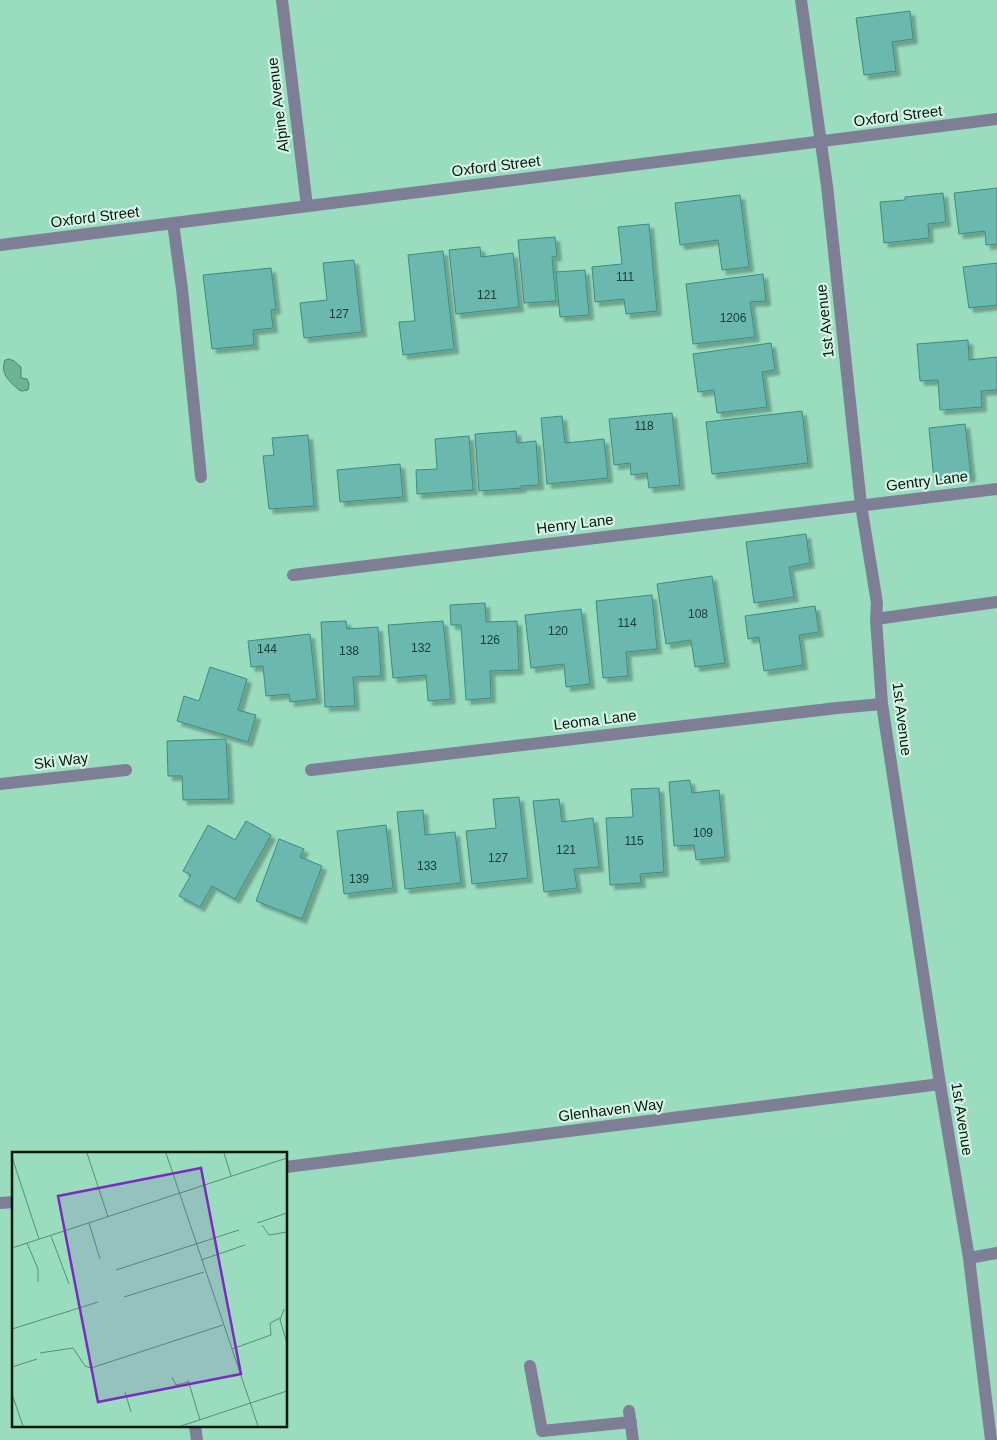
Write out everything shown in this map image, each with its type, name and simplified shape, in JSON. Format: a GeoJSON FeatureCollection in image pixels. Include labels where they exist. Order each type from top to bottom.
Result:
{"type":"FeatureCollection","features":[{"type":"Feature","properties":{"kind":"street","name":"Alpine Avenue"},"geometry":{"type":"LineString","coordinates":[[282,0],[307,206]]}},
{"type":"Feature","properties":{"kind":"street","name":"1st Avenue"},"geometry":{"type":"LineString","coordinates":[[801,0],[827,186],[861,505],[877,603],[876,619],[882,704],[968,1258],[991,1440]]}},
{"type":"Feature","properties":{"kind":"street","name":"Oxford Street"},"geometry":{"type":"LineString","coordinates":[[0,245],[997,119]]}},
{"type":"Feature","properties":{"kind":"street"},"geometry":{"type":"LineString","coordinates":[[173,223],[182,290],[201,477]]}},
{"type":"Feature","properties":{"kind":"street","name":"Gentry Lane"},"geometry":{"type":"LineString","coordinates":[[861,505],[997,489]]}},
{"type":"Feature","properties":{"kind":"street","name":"Henry Lane"},"geometry":{"type":"LineString","coordinates":[[293,574],[861,505]]}},
{"type":"Feature","properties":{"kind":"street"},"geometry":{"type":"LineString","coordinates":[[876,619],[997,602]]}},
{"type":"Feature","properties":{"kind":"street","name":"Leoma Lane"},"geometry":{"type":"LineString","coordinates":[[311,770],[882,704]]}},
{"type":"Feature","properties":{"kind":"street","name":"Ski Way"},"geometry":{"type":"LineString","coordinates":[[0,784],[126,770]]}},
{"type":"Feature","properties":{"kind":"street","name":"Glenhaven Way"},"geometry":{"type":"LineString","coordinates":[[288,1167],[940,1084]]}},
{"type":"Feature","properties":{"kind":"street"},"geometry":{"type":"LineString","coordinates":[[968,1258],[997,1253]]}},
{"type":"Feature","properties":{"kind":"street"},"geometry":{"type":"LineString","coordinates":[[530,1366],[542,1431],[630,1416],[633,1440]]}},
{"type":"Feature","properties":{"kind":"shaded area"},"geometry":{"type":"Polygon","coordinates":[[[9,359],[21,367],[21,378],[27,379],[29,384],[28,390],[19,390],[6,377],[4,365],[5,360],[9,359]]]}},
{"type":"Feature","properties":{"kind":"building"},"geometry":{"type":"Polygon","coordinates":[[[910,11],[913,39],[892,42],[896,71],[864,75],[856,18],[910,11]]]}},
{"type":"Feature","properties":{"kind":"building"},"geometry":{"type":"Polygon","coordinates":[[[997,188],[997,244],[986,245],[985,231],[959,234],[954,193],[997,188]]]}},
{"type":"Feature","properties":{"kind":"building"},"geometry":{"type":"Polygon","coordinates":[[[943,193],[946,222],[928,224],[929,238],[884,243],[880,202],[905,200],[905,197],[943,193]]]}},
{"type":"Feature","properties":{"kind":"building"},"geometry":{"type":"Polygon","coordinates":[[[740,195],[749,267],[722,270],[718,240],[680,245],[675,203],[740,195]]]}},
{"type":"Feature","properties":{"kind":"building"},"geometry":{"type":"Polygon","coordinates":[[[649,224],[657,311],[626,314],[624,299],[595,302],[592,267],[622,264],[618,227],[649,224]]]}},
{"type":"Feature","properties":{"kind":"building"},"geometry":{"type":"Polygon","coordinates":[[[555,237],[557,256],[552,257],[556,301],[524,303],[518,240],[555,237]]]}},
{"type":"Feature","properties":{"kind":"building"},"geometry":{"type":"Polygon","coordinates":[[[480,247],[481,257],[513,253],[519,307],[456,314],[449,250],[480,247]]]}},
{"type":"Feature","properties":{"kind":"building"},"geometry":{"type":"Polygon","coordinates":[[[443,251],[454,349],[403,355],[399,322],[415,321],[408,255],[443,251]]]}},
{"type":"Feature","properties":{"kind":"building"},"geometry":{"type":"Polygon","coordinates":[[[354,260],[362,332],[304,338],[300,303],[327,300],[323,263],[354,260]]]}},
{"type":"Feature","properties":{"kind":"building"},"geometry":{"type":"Polygon","coordinates":[[[997,263],[997,305],[969,308],[963,267],[997,263]]]}},
{"type":"Feature","properties":{"kind":"building"},"geometry":{"type":"Polygon","coordinates":[[[271,268],[276,309],[271,310],[273,328],[253,330],[254,345],[212,349],[203,275],[271,268]]]}},
{"type":"Feature","properties":{"kind":"building"},"geometry":{"type":"Polygon","coordinates":[[[585,270],[589,315],[560,317],[556,272],[585,270]]]}},
{"type":"Feature","properties":{"kind":"building"},"geometry":{"type":"Polygon","coordinates":[[[763,274],[766,301],[750,302],[755,337],[693,344],[686,284],[763,274]]]}},
{"type":"Feature","properties":{"kind":"building"},"geometry":{"type":"Polygon","coordinates":[[[968,340],[969,360],[997,357],[997,390],[981,391],[982,407],[940,410],[938,380],[920,381],[917,344],[968,340]]]}},
{"type":"Feature","properties":{"kind":"building"},"geometry":{"type":"Polygon","coordinates":[[[771,343],[775,370],[762,372],[767,407],[717,413],[714,390],[698,392],[693,354],[771,343]]]}},
{"type":"Feature","properties":{"kind":"building"},"geometry":{"type":"Polygon","coordinates":[[[802,411],[808,463],[712,474],[706,422],[802,411]]]}},
{"type":"Feature","properties":{"kind":"building"},"geometry":{"type":"Polygon","coordinates":[[[672,413],[680,485],[649,488],[647,473],[631,475],[630,463],[614,465],[609,419],[672,413]]]}},
{"type":"Feature","properties":{"kind":"building"},"geometry":{"type":"Polygon","coordinates":[[[562,416],[565,443],[604,439],[608,478],[547,484],[541,418],[562,416]]]}},
{"type":"Feature","properties":{"kind":"building"},"geometry":{"type":"Polygon","coordinates":[[[965,424],[971,477],[934,480],[929,428],[965,424]]]}},
{"type":"Feature","properties":{"kind":"building"},"geometry":{"type":"Polygon","coordinates":[[[516,431],[517,443],[536,441],[539,485],[479,491],[475,434],[516,431]]]}},
{"type":"Feature","properties":{"kind":"building"},"geometry":{"type":"Polygon","coordinates":[[[308,435],[314,506],[269,509],[263,456],[274,455],[272,438],[308,435]]]}},
{"type":"Feature","properties":{"kind":"building"},"geometry":{"type":"Polygon","coordinates":[[[469,436],[473,490],[417,494],[416,470],[437,469],[435,439],[469,436]]]}},
{"type":"Feature","properties":{"kind":"building"},"geometry":{"type":"Polygon","coordinates":[[[400,464],[403,497],[340,502],[337,470],[400,464]]]}},
{"type":"Feature","properties":{"kind":"building"},"geometry":{"type":"Polygon","coordinates":[[[806,534],[810,563],[789,567],[794,597],[754,603],[746,542],[806,534]]]}},
{"type":"Feature","properties":{"kind":"building"},"geometry":{"type":"Polygon","coordinates":[[[712,576],[725,663],[695,667],[691,640],[666,644],[657,584],[712,576]]]}},
{"type":"Feature","properties":{"kind":"building"},"geometry":{"type":"Polygon","coordinates":[[[652,595],[657,649],[626,652],[628,676],[603,678],[596,601],[652,595]]]}},
{"type":"Feature","properties":{"kind":"building"},"geometry":{"type":"Polygon","coordinates":[[[485,603],[486,622],[517,621],[519,670],[490,671],[491,698],[466,700],[461,625],[451,625],[450,605],[485,603]]]}},
{"type":"Feature","properties":{"kind":"building"},"geometry":{"type":"Polygon","coordinates":[[[815,606],[819,632],[799,635],[803,665],[764,671],[759,637],[748,639],[745,616],[815,606]]]}},
{"type":"Feature","properties":{"kind":"building"},"geometry":{"type":"Polygon","coordinates":[[[581,609],[590,684],[566,687],[564,664],[531,668],[525,615],[581,609]]]}},
{"type":"Feature","properties":{"kind":"building"},"geometry":{"type":"Polygon","coordinates":[[[346,621],[347,629],[378,627],[381,676],[353,677],[355,706],[325,707],[321,622],[346,621]]]}},
{"type":"Feature","properties":{"kind":"building"},"geometry":{"type":"Polygon","coordinates":[[[443,621],[451,699],[428,701],[426,675],[393,678],[388,625],[443,621]]]}},
{"type":"Feature","properties":{"kind":"building"},"geometry":{"type":"Polygon","coordinates":[[[310,634],[317,699],[290,702],[289,694],[266,696],[263,666],[251,667],[248,641],[310,634]]]}},
{"type":"Feature","properties":{"kind":"building"},"geometry":{"type":"Polygon","coordinates":[[[210,667],[247,679],[238,710],[256,715],[248,742],[177,721],[184,696],[199,701],[210,667]]]}},
{"type":"Feature","properties":{"kind":"building"},"geometry":{"type":"Polygon","coordinates":[[[226,739],[229,799],[183,800],[182,776],[168,776],[167,741],[226,739]]]}},
{"type":"Feature","properties":{"kind":"building"},"geometry":{"type":"Polygon","coordinates":[[[690,780],[692,793],[719,790],[725,857],[696,860],[694,845],[674,846],[669,782],[690,780]]]}},
{"type":"Feature","properties":{"kind":"building"},"geometry":{"type":"Polygon","coordinates":[[[659,788],[664,872],[640,874],[641,883],[610,885],[606,818],[633,817],[631,789],[659,788]]]}},
{"type":"Feature","properties":{"kind":"building"},"geometry":{"type":"Polygon","coordinates":[[[519,797],[528,878],[472,884],[466,831],[496,828],[493,799],[519,797]]]}},
{"type":"Feature","properties":{"kind":"building"},"geometry":{"type":"Polygon","coordinates":[[[559,799],[562,822],[593,818],[599,867],[574,869],[577,888],[544,892],[533,801],[559,799]]]}},
{"type":"Feature","properties":{"kind":"building"},"geometry":{"type":"Polygon","coordinates":[[[423,810],[425,835],[455,832],[461,883],[405,889],[397,812],[423,810]]]}},
{"type":"Feature","properties":{"kind":"building"},"geometry":{"type":"Polygon","coordinates":[[[246,821],[271,835],[235,899],[212,886],[200,907],[179,896],[191,875],[183,871],[208,825],[235,840],[246,821]]]}},
{"type":"Feature","properties":{"kind":"building"},"geometry":{"type":"Polygon","coordinates":[[[386,825],[393,888],[344,894],[337,831],[386,825]]]}},
{"type":"Feature","properties":{"kind":"building"},"geometry":{"type":"Polygon","coordinates":[[[279,839],[304,849],[300,857],[322,866],[302,919],[256,901],[279,839]]]}}]}
